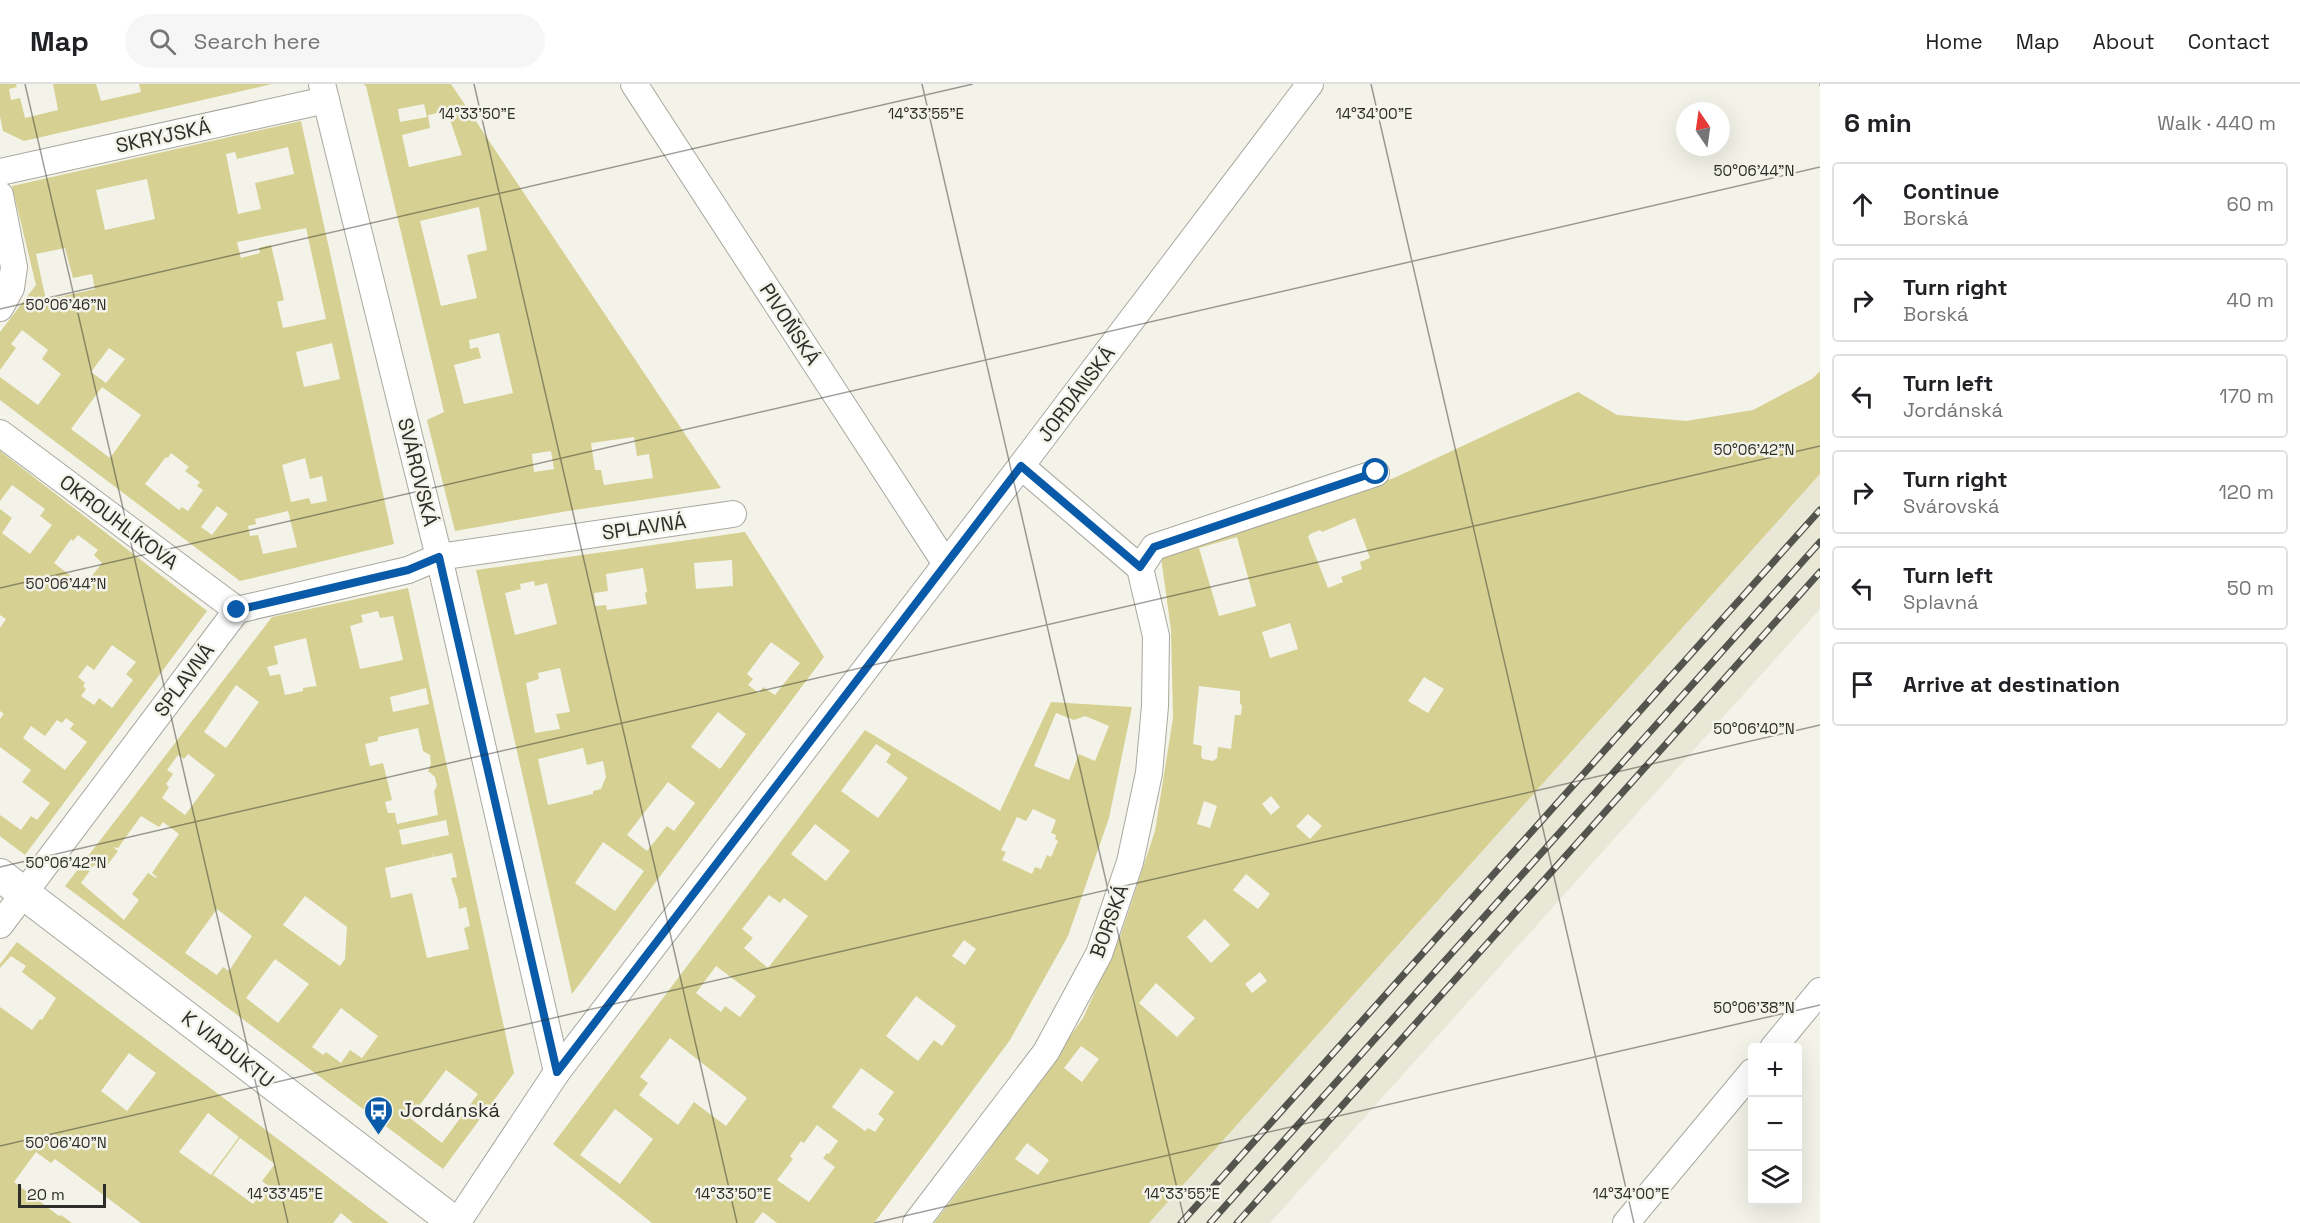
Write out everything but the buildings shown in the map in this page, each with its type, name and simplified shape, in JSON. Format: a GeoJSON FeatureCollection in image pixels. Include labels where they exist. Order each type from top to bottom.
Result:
{"type":"FeatureCollection","features":[{"type":"Feature","properties":{"kind":"street","name":"PIVOŇSKÁ"},"geometry":{"type":"LineString","coordinates":[[634,84],[946,564]]}},
{"type":"Feature","properties":{"kind":"street","name":"JORDÁNSKÁ"},"geometry":{"type":"LineString","coordinates":[[456,1223],[557,1072],[1310,84]]}},
{"type":"Feature","properties":{"kind":"street","name":"SKRYJSKÁ"},"geometry":{"type":"LineString","coordinates":[[0,172],[324,92]]}},
{"type":"Feature","properties":{"kind":"street","name":"SVÁROVSKÁ"},"geometry":{"type":"LineString","coordinates":[[324,92],[439,557],[557,1072]]}},
{"type":"Feature","properties":{"kind":"street"},"geometry":{"type":"LineString","coordinates":[[0,195],[14,267],[11,288],[0,308]]}},
{"type":"Feature","properties":{"kind":"street","name":"OKROUHLÍKOVA"},"geometry":{"type":"LineString","coordinates":[[0,433],[237,610]]}},
{"type":"Feature","properties":{"kind":"street"},"geometry":{"type":"LineString","coordinates":[[1021,466],[1140,567],[1154,547],[1376,472]]}},
{"type":"Feature","properties":{"kind":"street","name":"SPLAVNÁ"},"geometry":{"type":"LineString","coordinates":[[0,925],[12,884],[237,610],[408,570],[439,557],[733,514]]}},
{"type":"Feature","properties":{"kind":"street","name":"BORSKÁ"},"geometry":{"type":"LineString","coordinates":[[916,1223],[1046,1052],[1099,954],[1130,862],[1149,773],[1154,733],[1156,636],[1140,567]]}},
{"type":"Feature","properties":{"kind":"street","name":"K VIADUKTU"},"geometry":{"type":"LineString","coordinates":[[12,884],[456,1223]]}},
{"type":"Feature","properties":{"kind":"street"},"geometry":{"type":"LineString","coordinates":[[1776,1043],[1820,991]]}},
{"type":"Feature","properties":{"kind":"street"},"geometry":{"type":"LineString","coordinates":[[1637,1218],[1748,1076]]}},
{"type":"Feature","properties":{"kind":"shaded area"},"geometry":{"type":"Polygon","coordinates":[[[0,84],[16,84],[17,87],[9,89],[11,100],[20,98],[25,118],[58,110],[53,84],[96,84],[101,101],[141,92],[139,84],[272,84],[24,141],[3,131],[0,116],[0,84]]]}},
{"type":"Feature","properties":{"kind":"shaded area"},"geometry":{"type":"Polygon","coordinates":[[[363,84],[451,84],[721,488],[455,531],[427,420],[444,412],[366,86],[363,84]],[[424,104],[398,109],[400,122],[427,117],[424,104]],[[447,111],[428,115],[430,128],[402,135],[409,167],[462,155],[447,111]],[[479,207],[420,221],[441,306],[477,298],[467,255],[487,250],[479,207]],[[499,333],[469,340],[470,349],[478,347],[481,358],[454,365],[464,404],[513,393],[499,333]],[[634,437],[591,443],[595,470],[601,470],[604,485],[653,478],[649,454],[637,456],[634,437]],[[551,451],[532,454],[534,472],[554,469],[551,451]]]}},
{"type":"Feature","properties":{"kind":"shaded area"},"geometry":{"type":"Polygon","coordinates":[[[301,121],[394,544],[240,581],[0,400],[0,377],[38,405],[61,374],[42,359],[48,350],[22,330],[11,344],[16,348],[0,370],[0,332],[36,285],[12,186],[301,121]],[[288,147],[237,159],[235,152],[226,154],[238,214],[261,209],[255,183],[294,174],[288,147]],[[147,179],[96,190],[105,230],[155,219],[147,179]],[[306,228],[237,242],[241,258],[260,253],[259,248],[271,245],[284,300],[277,302],[283,328],[326,319],[306,228]],[[65,248],[36,254],[46,300],[95,289],[92,274],[73,278],[65,248]],[[332,343],[296,352],[304,387],[340,379],[332,343]],[[109,348],[91,372],[106,383],[125,359],[109,348]],[[102,387],[71,429],[110,458],[141,415],[102,387]],[[171,453],[145,484],[179,510],[182,507],[188,511],[203,490],[197,486],[200,482],[185,471],[189,467],[171,453]],[[305,458],[282,465],[291,502],[309,498],[311,504],[327,501],[322,476],[310,479],[305,458]],[[217,506],[201,527],[212,535],[228,514],[217,506]],[[288,511],[255,519],[256,524],[248,526],[250,536],[258,535],[263,554],[297,547],[288,511]]]}},
{"type":"Feature","properties":{"kind":"shaded area"},"geometry":{"type":"Polygon","coordinates":[[[1820,371],[1820,474],[1149,1223],[934,1223],[980,1163],[1083,1018],[1120,937],[1155,831],[1173,718],[1171,630],[1161,557],[1394,478],[1578,392],[1617,415],[1686,421],[1753,410],[1812,379],[1820,371]],[[1355,518],[1322,532],[1320,530],[1308,537],[1328,588],[1343,582],[1341,577],[1362,569],[1360,562],[1370,558],[1355,518]],[[1237,537],[1199,548],[1219,616],[1256,606],[1237,537]],[[1290,623],[1262,632],[1270,658],[1298,649],[1290,623]],[[1424,677],[1408,701],[1428,713],[1444,689],[1424,677]],[[1199,686],[1193,744],[1202,746],[1203,759],[1213,761],[1217,758],[1218,747],[1231,749],[1235,715],[1241,715],[1240,691],[1199,686]],[[1271,796],[1262,804],[1271,815],[1280,807],[1271,796]],[[1204,801],[1197,824],[1210,828],[1217,806],[1204,801]],[[1308,814],[1296,826],[1310,839],[1322,826],[1308,814]],[[1246,874],[1233,890],[1258,909],[1270,894],[1246,874]],[[1205,919],[1187,937],[1211,963],[1230,945],[1205,919]],[[1260,972],[1245,984],[1252,993],[1267,981],[1260,972]],[[1156,983],[1139,1003],[1177,1037],[1195,1018],[1156,983]],[[1081,1046],[1064,1068],[1082,1082],[1099,1059],[1081,1046]],[[1027,1143],[1015,1159],[1038,1175],[1049,1160],[1027,1143]]]}},
{"type":"Feature","properties":{"kind":"shaded area"},"geometry":{"type":"Polygon","coordinates":[[[0,451],[207,611],[25,855],[0,836],[0,815],[21,830],[31,816],[37,820],[50,803],[22,782],[31,770],[0,747],[0,719],[4,714],[0,711],[0,628],[6,619],[0,615],[0,509],[12,518],[2,533],[30,554],[52,525],[40,516],[45,509],[12,485],[0,501],[0,451]],[[78,535],[73,541],[71,539],[54,563],[84,586],[102,563],[94,555],[98,550],[78,535]],[[112,645],[94,670],[87,665],[78,677],[85,683],[83,686],[86,689],[81,696],[94,705],[99,698],[112,708],[133,680],[126,674],[136,662],[112,645]],[[66,718],[62,723],[57,720],[45,736],[31,726],[23,738],[65,770],[87,742],[70,729],[74,724],[66,718]]]}},
{"type":"Feature","properties":{"kind":"shaded area"},"geometry":{"type":"Polygon","coordinates":[[[1820,474],[1820,609],[1270,1223],[1149,1223],[1820,474]]]}},
{"type":"Feature","properties":{"kind":"shaded area"},"geometry":{"type":"Polygon","coordinates":[[[745,532],[824,657],[572,994],[476,570],[745,532]],[[732,560],[694,563],[696,589],[733,586],[732,560]],[[643,568],[606,574],[608,591],[594,593],[595,606],[606,605],[607,610],[647,604],[643,568]],[[534,581],[520,584],[521,589],[505,593],[515,635],[557,624],[547,583],[535,586],[534,581]],[[771,642],[747,674],[753,679],[748,685],[759,693],[763,687],[775,695],[800,663],[771,642]],[[560,668],[538,673],[539,679],[526,683],[535,733],[560,729],[556,714],[570,712],[560,668]],[[718,712],[691,747],[720,769],[746,734],[718,712]],[[583,748],[538,759],[548,805],[593,794],[593,791],[601,789],[606,777],[603,761],[587,765],[583,748]],[[668,782],[627,835],[647,851],[667,826],[674,831],[695,803],[668,782]],[[603,842],[575,883],[615,911],[644,871],[603,842]]]}},
{"type":"Feature","properties":{"kind":"shaded area"},"geometry":{"type":"Polygon","coordinates":[[[408,588],[514,1073],[443,1169],[65,886],[272,617],[408,588]],[[378,611],[361,615],[363,622],[350,626],[360,669],[403,660],[393,616],[380,618],[378,611]],[[306,638],[274,646],[278,664],[267,667],[270,676],[280,674],[285,695],[303,691],[303,688],[316,686],[317,688],[306,638]],[[236,685],[204,732],[226,748],[259,702],[236,685]],[[426,688],[390,697],[393,712],[429,704],[426,688]],[[418,728],[378,737],[378,741],[365,744],[370,766],[383,763],[392,800],[385,802],[388,813],[395,813],[397,824],[438,815],[434,791],[437,786],[435,777],[428,771],[431,764],[430,755],[423,751],[418,728]],[[188,754],[184,759],[178,755],[167,770],[173,774],[166,784],[169,787],[162,798],[185,815],[215,775],[188,754]],[[141,816],[118,848],[113,847],[118,851],[103,871],[94,865],[81,883],[124,920],[139,900],[132,894],[148,873],[157,877],[152,873],[179,834],[163,822],[159,827],[141,816]],[[446,820],[399,830],[402,845],[449,835],[446,820]],[[433,852],[433,857],[385,868],[391,898],[412,893],[427,958],[469,949],[464,928],[470,926],[466,907],[459,909],[451,878],[457,877],[452,853],[434,857],[433,852]],[[305,896],[283,925],[340,966],[345,959],[347,927],[305,896]],[[217,909],[185,953],[217,975],[223,967],[229,971],[252,936],[217,909]],[[275,959],[246,998],[278,1023],[309,984],[275,959]],[[341,1008],[312,1047],[323,1055],[326,1052],[341,1063],[350,1050],[362,1058],[378,1036],[341,1008]],[[446,1070],[410,1118],[442,1143],[478,1094],[446,1070]]]}},
{"type":"Feature","properties":{"kind":"shaded area"},"geometry":{"type":"Polygon","coordinates":[[[1051,702],[1132,707],[1109,818],[1068,936],[1010,1040],[874,1223],[777,1223],[763,1212],[754,1223],[652,1223],[553,1144],[865,730],[1000,811],[1051,702]],[[1056,713],[1034,766],[1069,780],[1079,754],[1095,761],[1109,726],[1085,716],[1074,720],[1056,713]],[[876,744],[841,791],[878,818],[908,778],[886,762],[891,754],[876,744]],[[1033,809],[1026,821],[1017,817],[1001,850],[1006,852],[1002,860],[1032,874],[1035,867],[1041,869],[1047,855],[1051,857],[1058,841],[1055,839],[1056,835],[1051,833],[1056,820],[1033,809]],[[815,824],[791,854],[826,881],[850,851],[815,824]],[[769,895],[742,929],[753,938],[744,948],[768,968],[808,916],[784,898],[780,903],[769,895]],[[964,940],[952,956],[965,965],[976,949],[964,940]],[[716,966],[696,993],[721,1012],[725,1006],[740,1017],[756,996],[716,966]],[[916,996],[886,1036],[918,1061],[934,1040],[942,1046],[956,1026],[916,996]],[[670,1038],[640,1077],[648,1083],[639,1095],[678,1125],[694,1102],[726,1126],[747,1098],[670,1038]],[[861,1068],[832,1107],[865,1131],[868,1128],[875,1132],[884,1119],[878,1114],[894,1092],[861,1068]],[[615,1109],[580,1155],[620,1184],[653,1139],[615,1109]],[[817,1125],[804,1143],[801,1141],[790,1156],[793,1159],[777,1180],[809,1202],[835,1167],[823,1158],[827,1153],[829,1154],[838,1141],[817,1125]]]}},
{"type":"Feature","properties":{"kind":"shaded area"},"geometry":{"type":"Polygon","coordinates":[[[17,942],[389,1223],[353,1223],[341,1213],[333,1223],[141,1223],[55,1159],[51,1163],[36,1152],[14,1182],[72,1223],[0,1223],[0,1007],[32,1030],[40,1019],[42,1020],[56,998],[22,972],[26,966],[11,956],[0,968],[0,964],[17,942]],[[129,1053],[101,1091],[127,1111],[156,1073],[129,1053]],[[208,1113],[179,1152],[211,1175],[239,1137],[208,1113]],[[240,1138],[213,1175],[253,1204],[267,1185],[262,1181],[275,1164],[240,1138]]]}},
{"type":"Feature","properties":{"kind":"railway"},"geometry":{"type":"LineString","coordinates":[[1181,1223],[1820,510]]}},
{"type":"Feature","properties":{"kind":"railway"},"geometry":{"type":"LineString","coordinates":[[1210,1223],[1820,542]]}},
{"type":"Feature","properties":{"kind":"railway"},"geometry":{"type":"LineString","coordinates":[[1237,1223],[1820,572]]}},
{"type":"Feature","properties":{"kind":"place","name":"Jordánská"},"geometry":{"type":"Point","coordinates":[379,1136]}},
{"type":"Feature","properties":{"kind":"route"},"geometry":{"type":"LineString","coordinates":[[237,610],[408,570],[439,557],[557,1072],[1021,466],[1140,567],[1154,547],[1376,472]]}}]}
